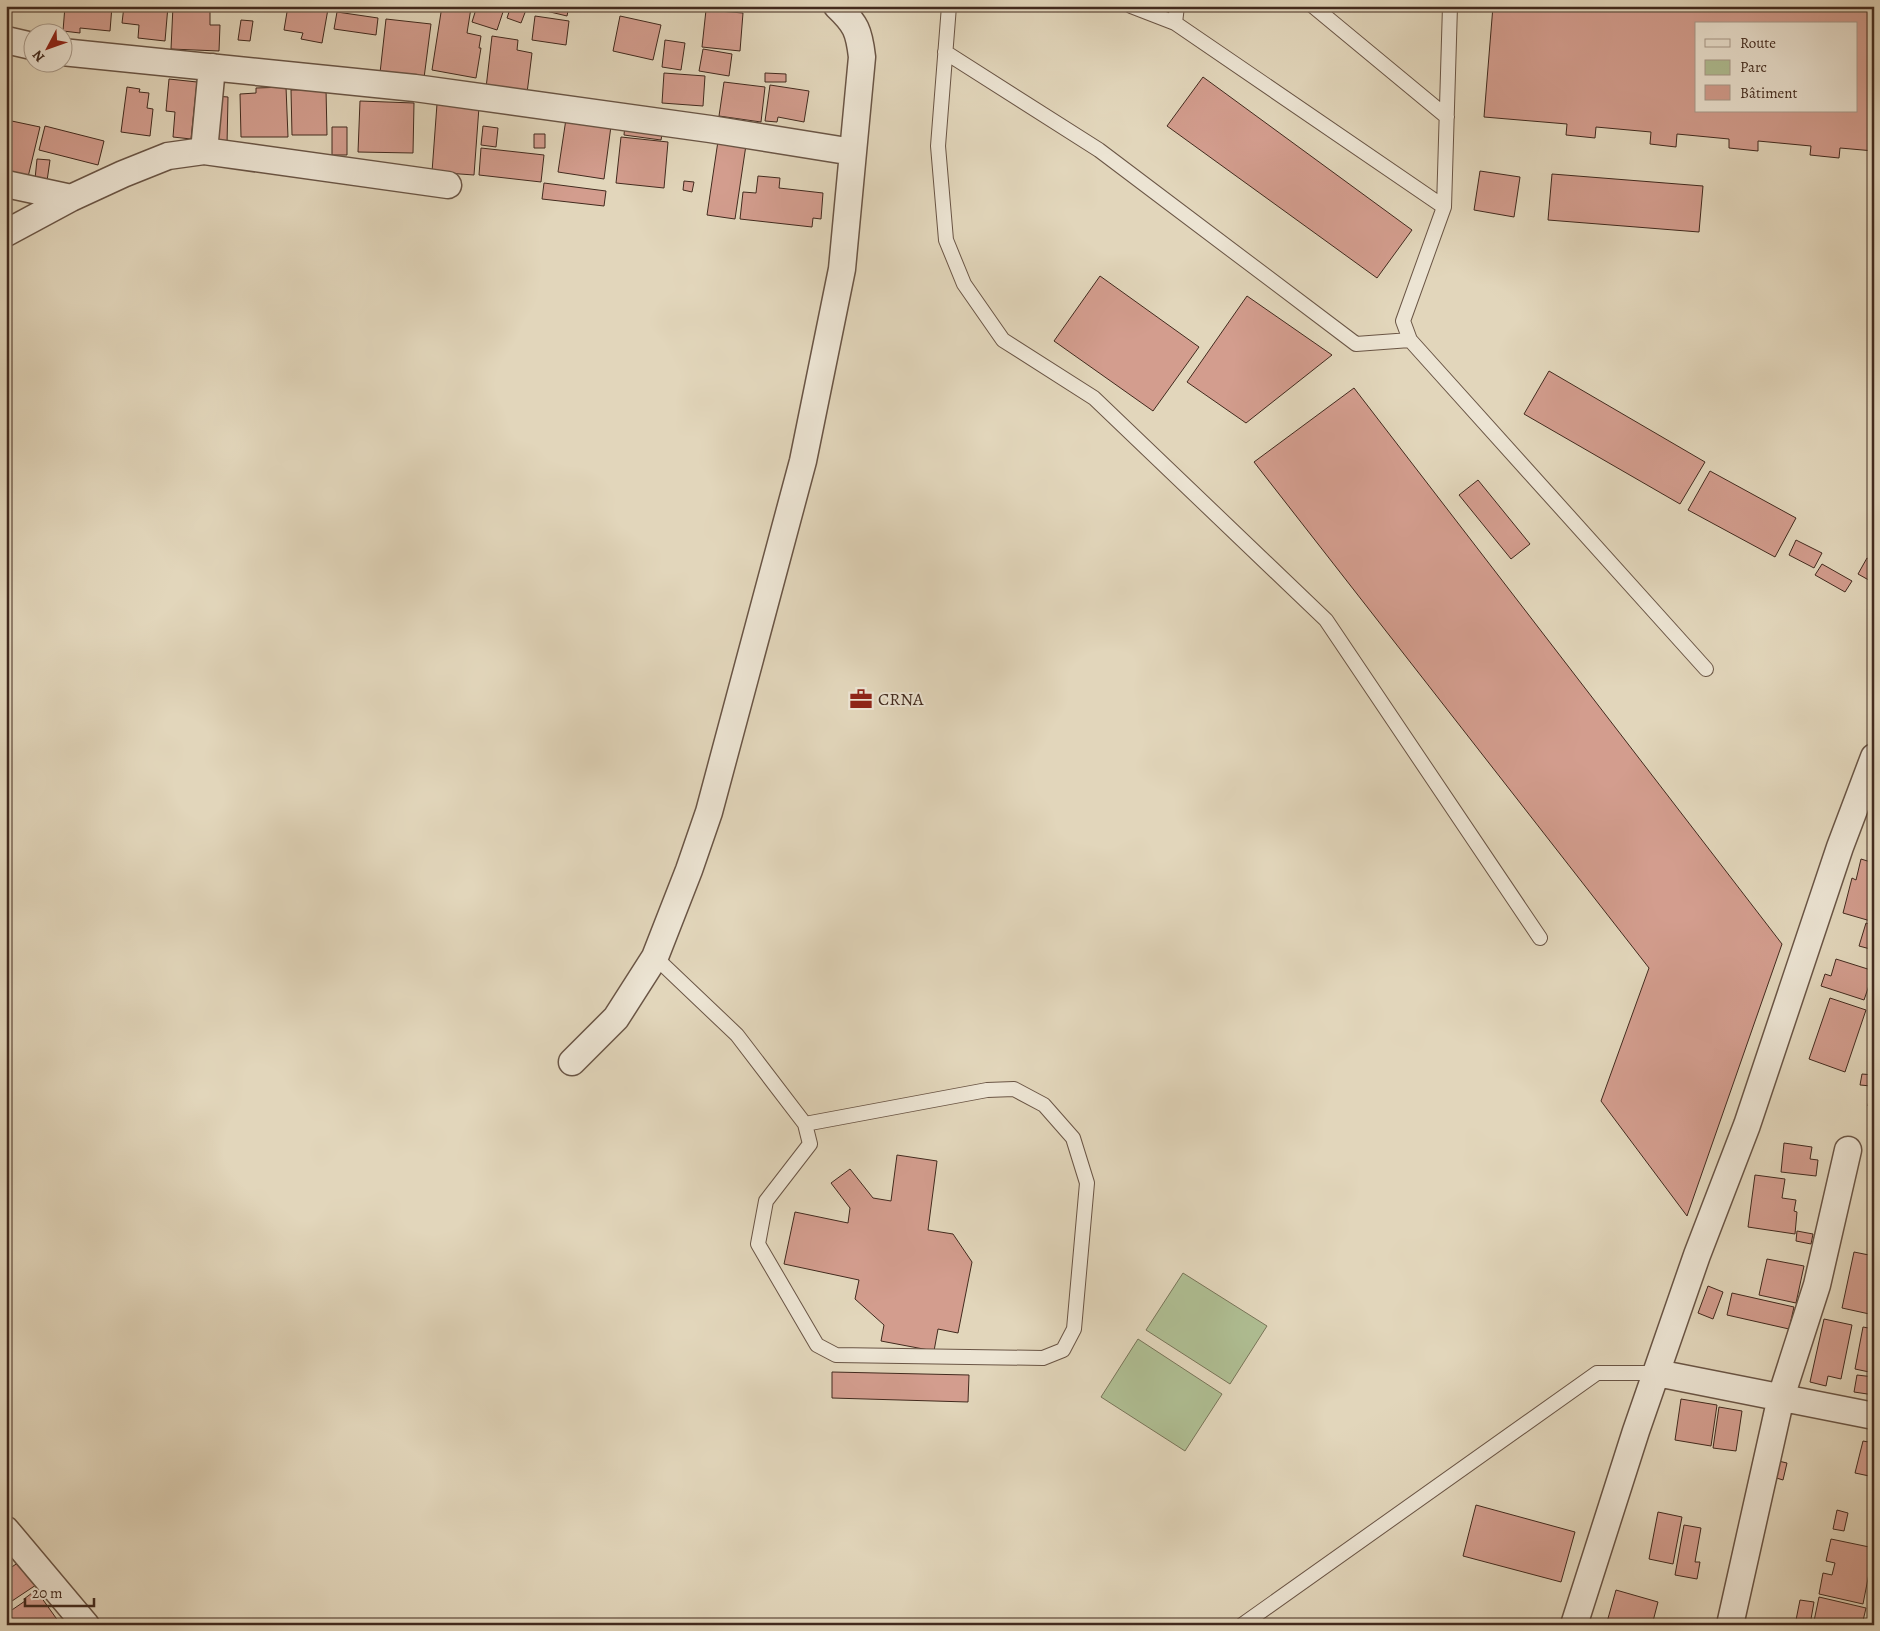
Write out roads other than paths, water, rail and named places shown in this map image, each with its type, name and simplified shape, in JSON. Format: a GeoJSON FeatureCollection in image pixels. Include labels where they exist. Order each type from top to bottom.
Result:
{"type":"FeatureCollection","features":[{"type":"Feature","properties":{"kind":"street"},"geometry":{"type":"LineString","coordinates":[[572,1062],[616,1018],[655,957],[689,870],[709,812],[803,461],[842,269],[862,57],[860,38],[852,20],[837,6]]}},
{"type":"Feature","properties":{"kind":"street"},"geometry":{"type":"LineString","coordinates":[[6,40],[22,44]]}},
{"type":"Feature","properties":{"kind":"street"},"geometry":{"type":"LineString","coordinates":[[72,53],[415,88],[700,128],[854,152]]}},
{"type":"Feature","properties":{"kind":"street"},"geometry":{"type":"LineString","coordinates":[[204,151],[212,67]]}},
{"type":"Feature","properties":{"kind":"street"},"geometry":{"type":"LineString","coordinates":[[6,233],[72,198],[168,156],[204,151],[448,184]]}},
{"type":"Feature","properties":{"kind":"street"},"geometry":{"type":"LineString","coordinates":[[6,184],[72,198]]}},
{"type":"Feature","properties":{"kind":"street"},"geometry":{"type":"LineString","coordinates":[[1574,1625],[1632,1441],[1697,1255],[1747,1125],[1840,847],[1874,757]]}},
{"type":"Feature","properties":{"kind":"street"},"geometry":{"type":"LineString","coordinates":[[1730,1625],[1781,1397],[1817,1284],[1848,1150]]}},
{"type":"Feature","properties":{"kind":"street"},"geometry":{"type":"LineString","coordinates":[[1657,1373],[1874,1416]]}},
{"type":"Feature","properties":{"kind":"street"},"geometry":{"type":"LineString","coordinates":[[6,1530],[86,1625]]}},
{"type":"Feature","properties":{"kind":"lane"},"geometry":{"type":"LineString","coordinates":[[948,6],[938,146],[946,240],[964,284],[1003,340],[1094,398],[1326,620],[1540,938]]}},
{"type":"Feature","properties":{"kind":"lane"},"geometry":{"type":"LineString","coordinates":[[1130,6],[1175,23],[1444,208]]}},
{"type":"Feature","properties":{"kind":"lane"},"geometry":{"type":"LineString","coordinates":[[1175,23],[1178,6]]}},
{"type":"Feature","properties":{"kind":"lane"},"geometry":{"type":"LineString","coordinates":[[1314,6],[1446,117]]}},
{"type":"Feature","properties":{"kind":"lane"},"geometry":{"type":"LineString","coordinates":[[1450,6],[1444,208],[1403,321],[1410,340],[1706,669]]}},
{"type":"Feature","properties":{"kind":"lane"},"geometry":{"type":"LineString","coordinates":[[945,52],[1099,150],[1356,344],[1410,340]]}},
{"type":"Feature","properties":{"kind":"lane"},"geometry":{"type":"LineString","coordinates":[[655,957],[737,1035],[805,1124],[810,1144],[766,1201],[758,1244],[817,1345],[836,1355],[1043,1358],[1063,1350],[1074,1330],[1087,1183],[1073,1138],[1044,1105],[1014,1089],[987,1090],[805,1124]]}},
{"type":"Feature","properties":{"kind":"lane"},"geometry":{"type":"LineString","coordinates":[[1242,1625],[1598,1373],[1657,1373]]}},
{"type":"Feature","properties":{"kind":"place","name":"CRNA"},"geometry":{"type":"Point","coordinates":[861,699]}}]}
